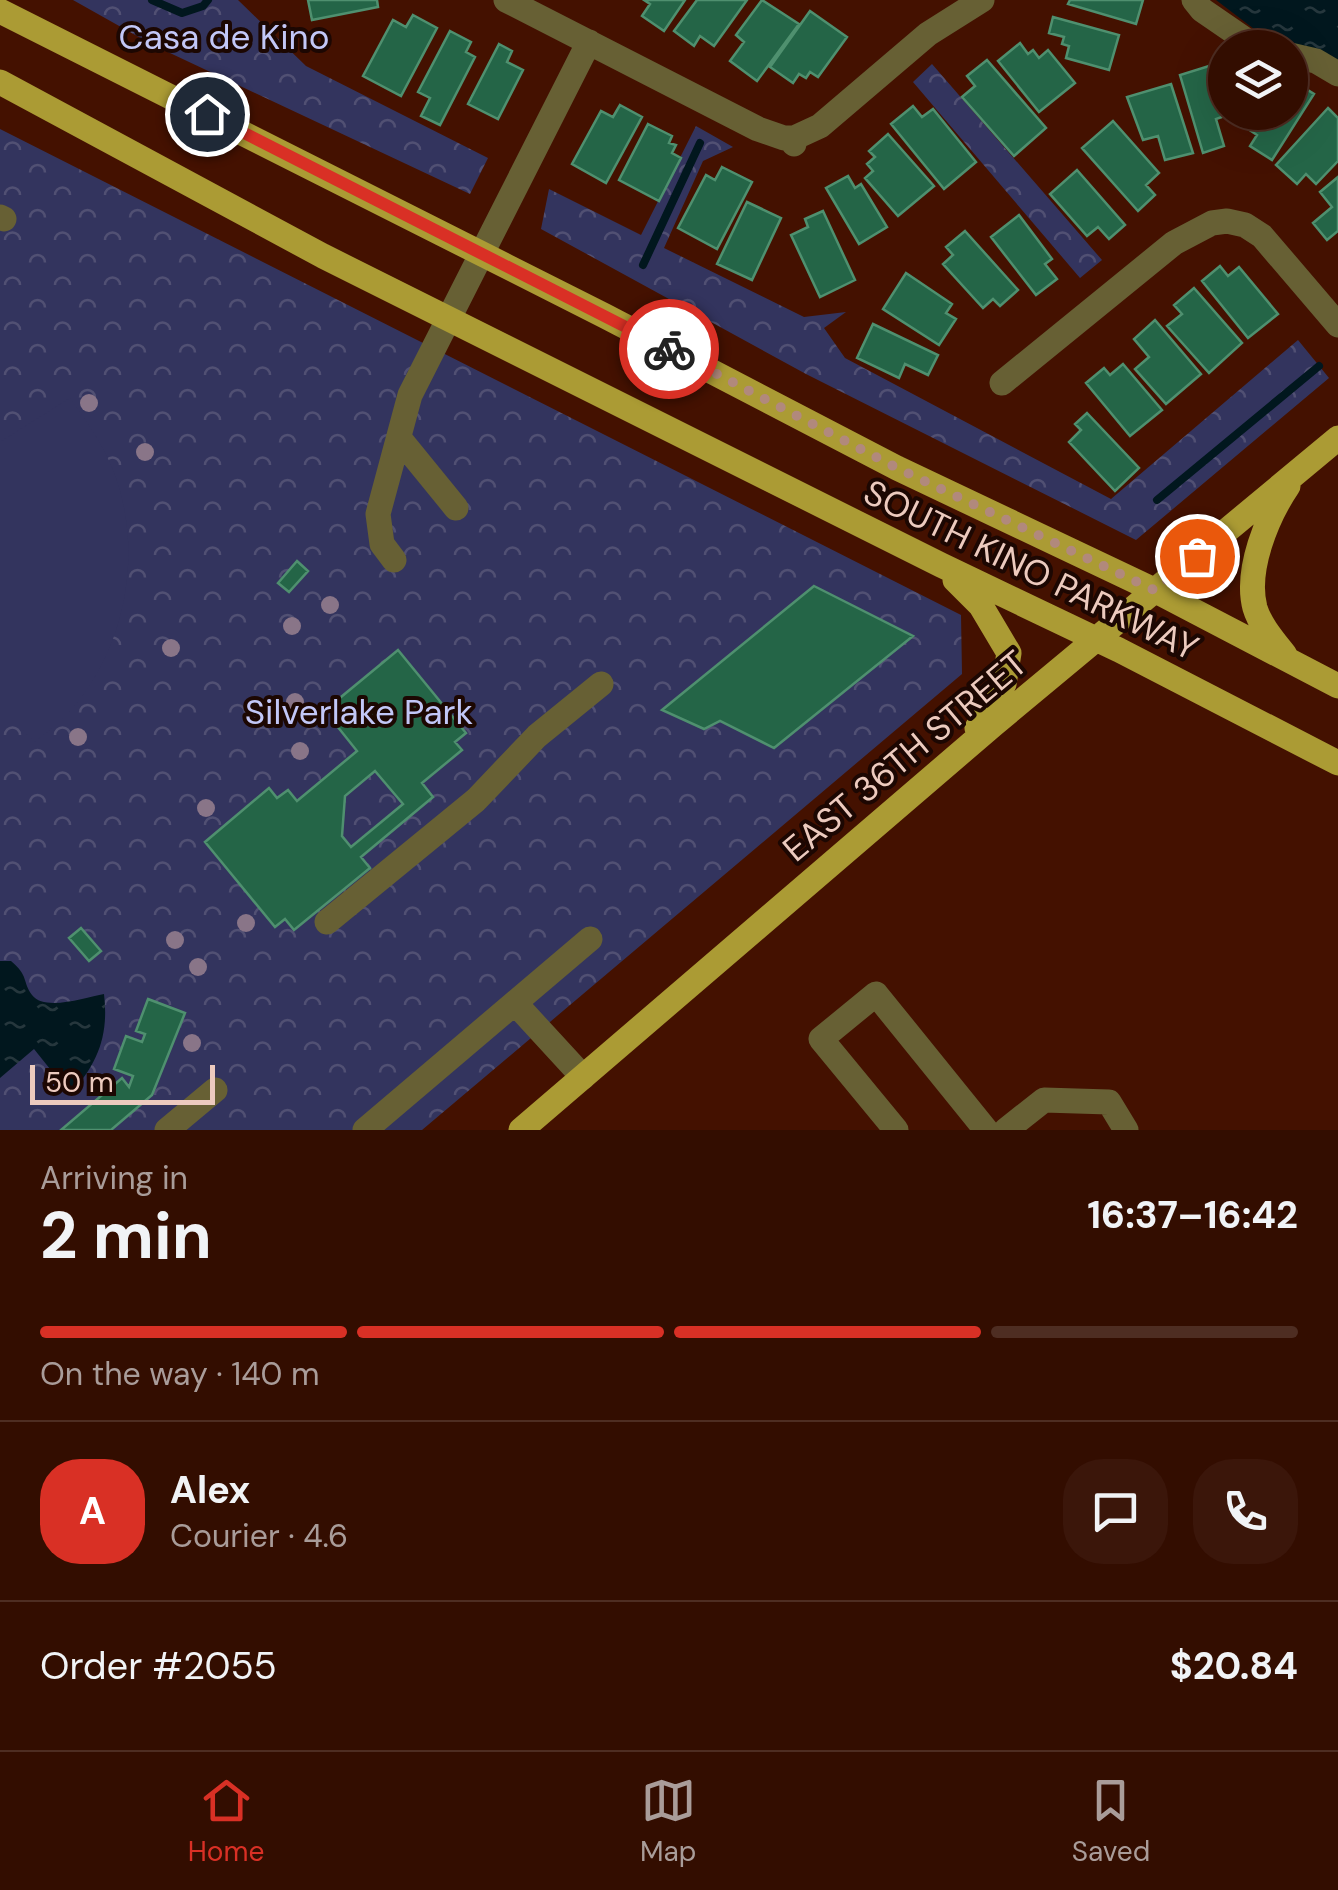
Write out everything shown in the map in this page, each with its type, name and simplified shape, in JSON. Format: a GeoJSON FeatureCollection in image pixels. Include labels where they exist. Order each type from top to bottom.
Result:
{"type":"FeatureCollection","features":[{"type":"Feature","properties":{"kind":"main road","name":"SOUTH KINO PARKWAY"},"geometry":{"type":"LineString","coordinates":[[0,12],[897,468],[1154,590],[1338,686]]}},
{"type":"Feature","properties":{"kind":"main road","name":"SOUTH KINO PARKWAY"},"geometry":{"type":"LineString","coordinates":[[0,82],[288,238],[1338,763]]}},
{"type":"Feature","properties":{"kind":"main road","name":"EAST 36TH STREET"},"geometry":{"type":"LineString","coordinates":[[520,1130],[1338,438]]}},
{"type":"Feature","properties":{"kind":"main road"},"geometry":{"type":"LineString","coordinates":[[1288,659],[1256,611],[1256,560],[1276,505],[1300,469]]}},
{"type":"Feature","properties":{"kind":"main road"},"geometry":{"type":"LineString","coordinates":[[941,565],[981,606],[1009,653],[1004,684],[954,759]]}},
{"type":"Feature","properties":{"kind":"street"},"geometry":{"type":"LineString","coordinates":[[506,0],[758,128],[794,141],[820,126],[928,34],[982,0]]}},
{"type":"Feature","properties":{"kind":"street"},"geometry":{"type":"LineString","coordinates":[[1194,0],[1231,30]]}},
{"type":"Feature","properties":{"kind":"street"},"geometry":{"type":"LineString","coordinates":[[394,560],[382,544],[378,514],[410,395],[588,42]]}},
{"type":"Feature","properties":{"kind":"street"},"geometry":{"type":"LineString","coordinates":[[1308,59],[1338,74]]}},
{"type":"Feature","properties":{"kind":"street"},"geometry":{"type":"LineString","coordinates":[[1002,383],[1174,242],[1218,212],[1262,236],[1338,325]]}},
{"type":"Feature","properties":{"kind":"street"},"geometry":{"type":"LineString","coordinates":[[399,438],[456,508]]}},
{"type":"Feature","properties":{"kind":"street"},"geometry":{"type":"LineString","coordinates":[[328,922],[476,800],[537,736],[601,684]]}},
{"type":"Feature","properties":{"kind":"street"},"geometry":{"type":"LineString","coordinates":[[365,1130],[590,939]]}},
{"type":"Feature","properties":{"kind":"street"},"geometry":{"type":"LineString","coordinates":[[896,1130],[821,1040],[876,994],[986,1130]]}},
{"type":"Feature","properties":{"kind":"street"},"geometry":{"type":"LineString","coordinates":[[515,1003],[583,1076]]}},
{"type":"Feature","properties":{"kind":"street"},"geometry":{"type":"LineString","coordinates":[[167,1130],[214,1090]]}},
{"type":"Feature","properties":{"kind":"street"},"geometry":{"type":"LineString","coordinates":[[1006,1130],[1044,1100],[1108,1102],[1126,1130]]}},
{"type":"Feature","properties":{"kind":"green space","name":"Casa de Kino"},"geometry":{"type":"Polygon","coordinates":[[[73,0],[238,0],[306,66],[488,158],[470,194],[153,45],[73,0]]]}},
{"type":"Feature","properties":{"kind":"green space"},"geometry":{"type":"Polygon","coordinates":[[[932,64],[1102,260],[1080,278],[913,82],[932,64]]]}},
{"type":"Feature","properties":{"kind":"green space"},"geometry":{"type":"Polygon","coordinates":[[[696,126],[733,147],[703,161],[664,248],[804,317],[846,312],[824,328],[845,358],[1111,499],[1298,340],[1329,378],[1136,540],[806,374],[541,229],[549,189],[641,235],[696,126]]]}},
{"type":"Feature","properties":{"kind":"green space","name":"Silverlake Park"},"geometry":{"type":"Polygon","coordinates":[[[0,129],[961,615],[962,674],[422,1130],[0,1130],[0,129]]]}},
{"type":"Feature","properties":{"kind":"green space"},"geometry":{"type":"Polygon","coordinates":[[[70,398],[102,447],[116,478],[124,508],[128,570],[116,631],[104,660],[70,711],[35,742],[0,709],[0,442],[70,398]]]}},
{"type":"Feature","properties":{"kind":"water"},"geometry":{"type":"Polygon","coordinates":[[[1216,0],[1338,0],[1338,60],[1308,49],[1308,30],[1254,29],[1216,0]]]}},
{"type":"Feature","properties":{"kind":"water"},"geometry":{"type":"Polygon","coordinates":[[[0,961],[11,961],[17,966],[38,1000],[56,1003],[104,994],[105,1023],[99,1048],[70,1094],[34,1049],[0,1078],[0,961]]]}},
{"type":"Feature","properties":{"kind":"building"},"geometry":{"type":"Polygon","coordinates":[[[308,0],[377,0],[378,7],[312,20],[308,0]]]}},
{"type":"Feature","properties":{"kind":"building"},"geometry":{"type":"Polygon","coordinates":[[[644,0],[685,0],[664,31],[642,16],[650,4],[644,0]]]}},
{"type":"Feature","properties":{"kind":"building"},"geometry":{"type":"Polygon","coordinates":[[[697,0],[747,0],[714,46],[700,36],[694,46],[674,31],[697,0]]]}},
{"type":"Feature","properties":{"kind":"building"},"geometry":{"type":"Polygon","coordinates":[[[762,0],[799,24],[757,81],[730,61],[744,42],[736,35],[762,0]]]}},
{"type":"Feature","properties":{"kind":"building"},"geometry":{"type":"Polygon","coordinates":[[[1070,0],[1143,0],[1136,24],[1068,4],[1070,0]]]}},
{"type":"Feature","properties":{"kind":"building"},"geometry":{"type":"Polygon","coordinates":[[[810,11],[847,37],[818,77],[810,72],[806,78],[799,74],[793,83],[770,67],[810,11]]]}},
{"type":"Feature","properties":{"kind":"building"},"geometry":{"type":"Polygon","coordinates":[[[413,15],[437,28],[401,96],[363,76],[393,20],[406,27],[413,15]]]}},
{"type":"Feature","properties":{"kind":"building"},"geometry":{"type":"Polygon","coordinates":[[[1053,17],[1119,35],[1109,70],[1066,58],[1069,46],[1062,44],[1064,37],[1049,33],[1053,17]]]}},
{"type":"Feature","properties":{"kind":"building"},"geometry":{"type":"Polygon","coordinates":[[[450,31],[471,42],[466,52],[475,57],[440,125],[421,116],[430,98],[418,92],[450,31]]]}},
{"type":"Feature","properties":{"kind":"building"},"geometry":{"type":"Polygon","coordinates":[[[1020,43],[1028,54],[1033,50],[1039,58],[1048,50],[1075,83],[1039,112],[998,61],[1020,43]]]}},
{"type":"Feature","properties":{"kind":"building"},"geometry":{"type":"Polygon","coordinates":[[[499,44],[512,51],[507,62],[523,70],[498,119],[468,104],[499,44]]]}},
{"type":"Feature","properties":{"kind":"building"},"geometry":{"type":"Polygon","coordinates":[[[987,60],[1046,128],[1014,156],[962,97],[975,86],[967,76],[987,60]]]}},
{"type":"Feature","properties":{"kind":"building"},"geometry":{"type":"Polygon","coordinates":[[[1208,66],[1208,130],[1219,130],[1224,146],[1203,153],[1180,75],[1208,66]]]}},
{"type":"Feature","properties":{"kind":"building"},"geometry":{"type":"Polygon","coordinates":[[[1171,84],[1193,153],[1165,160],[1158,136],[1143,140],[1127,97],[1171,84]]]}},
{"type":"Feature","properties":{"kind":"building"},"geometry":{"type":"Polygon","coordinates":[[[620,105],[642,117],[606,183],[572,164],[601,111],[613,117],[620,105]]]}},
{"type":"Feature","properties":{"kind":"building"},"geometry":{"type":"Polygon","coordinates":[[[913,106],[922,117],[933,109],[976,162],[944,189],[891,124],[913,106]]]}},
{"type":"Feature","properties":{"kind":"building"},"geometry":{"type":"Polygon","coordinates":[[[1328,108],[1338,118],[1338,161],[1316,184],[1306,174],[1297,184],[1276,165],[1328,108]]]}},
{"type":"Feature","properties":{"kind":"building"},"geometry":{"type":"Polygon","coordinates":[[[1113,121],[1159,173],[1146,185],[1155,195],[1138,211],[1082,148],[1113,121]]]}},
{"type":"Feature","properties":{"kind":"building"},"geometry":{"type":"Polygon","coordinates":[[[648,124],[672,136],[669,143],[676,145],[672,153],[681,158],[659,201],[619,180],[648,124]]]}},
{"type":"Feature","properties":{"kind":"building"},"geometry":{"type":"Polygon","coordinates":[[[1250,130],[1291,130],[1272,160],[1250,146],[1257,135],[1250,130]]]}},
{"type":"Feature","properties":{"kind":"building"},"geometry":{"type":"Polygon","coordinates":[[[888,134],[934,186],[898,216],[865,178],[873,171],[867,164],[875,157],[869,151],[888,134]]]}},
{"type":"Feature","properties":{"kind":"building"},"geometry":{"type":"Polygon","coordinates":[[[722,167],[752,182],[717,249],[678,228],[706,175],[715,180],[722,167]]]}},
{"type":"Feature","properties":{"kind":"building"},"geometry":{"type":"Polygon","coordinates":[[[1077,170],[1125,225],[1109,239],[1098,227],[1087,236],[1050,194],[1077,170]]]}},
{"type":"Feature","properties":{"kind":"building"},"geometry":{"type":"Polygon","coordinates":[[[848,176],[855,188],[861,184],[887,227],[859,244],[826,188],[848,176]]]}},
{"type":"Feature","properties":{"kind":"building"},"geometry":{"type":"Polygon","coordinates":[[[1338,177],[1338,231],[1327,240],[1313,223],[1332,207],[1320,192],[1338,177]]]}},
{"type":"Feature","properties":{"kind":"building"},"geometry":{"type":"Polygon","coordinates":[[[747,202],[781,218],[752,280],[717,264],[747,202]]]}},
{"type":"Feature","properties":{"kind":"building"},"geometry":{"type":"Polygon","coordinates":[[[823,211],[855,280],[820,297],[791,235],[808,227],[805,219],[823,211]]]}},
{"type":"Feature","properties":{"kind":"building"},"geometry":{"type":"Polygon","coordinates":[[[1019,215],[1052,259],[1045,264],[1057,279],[1036,295],[991,237],[1019,215]]]}},
{"type":"Feature","properties":{"kind":"building"},"geometry":{"type":"Polygon","coordinates":[[[965,231],[1018,290],[1000,306],[993,299],[983,308],[943,264],[953,255],[946,247],[965,231]]]}},
{"type":"Feature","properties":{"kind":"building"},"geometry":{"type":"Polygon","coordinates":[[[1220,266],[1228,276],[1239,267],[1278,314],[1248,338],[1202,281],[1220,266]]]}},
{"type":"Feature","properties":{"kind":"building"},"geometry":{"type":"Polygon","coordinates":[[[906,273],[952,304],[946,313],[956,319],[939,345],[883,309],[906,273]]]}},
{"type":"Feature","properties":{"kind":"building"},"geometry":{"type":"Polygon","coordinates":[[[1194,288],[1242,343],[1209,373],[1167,326],[1182,314],[1174,305],[1194,288]]]}},
{"type":"Feature","properties":{"kind":"building"},"geometry":{"type":"Polygon","coordinates":[[[1155,320],[1201,374],[1166,404],[1135,369],[1149,357],[1134,339],[1155,320]]]}},
{"type":"Feature","properties":{"kind":"building"},"geometry":{"type":"Polygon","coordinates":[[[873,324],[938,355],[928,375],[905,364],[899,378],[857,358],[873,324]]]}},
{"type":"Feature","properties":{"kind":"building"},"geometry":{"type":"Polygon","coordinates":[[[1123,364],[1162,410],[1130,436],[1086,383],[1104,368],[1110,375],[1123,364]]]}},
{"type":"Feature","properties":{"kind":"building"},"geometry":{"type":"Polygon","coordinates":[[[1087,413],[1139,468],[1115,491],[1069,442],[1081,430],[1075,424],[1087,413]]]}},
{"type":"Feature","properties":{"kind":"building"},"geometry":{"type":"Polygon","coordinates":[[[297,561],[308,571],[289,592],[278,583],[297,561]]]}},
{"type":"Feature","properties":{"kind":"building"},"geometry":{"type":"Polygon","coordinates":[[[814,586],[913,636],[774,748],[720,721],[704,729],[662,710],[814,586]]]}},
{"type":"Feature","properties":{"kind":"building"},"geometry":{"type":"Polygon","coordinates":[[[398,650],[466,733],[455,742],[462,750],[422,783],[433,797],[361,857],[370,868],[294,930],[285,919],[275,927],[205,842],[269,788],[277,798],[288,790],[297,801],[357,751],[333,721],[344,712],[335,702],[398,650]],[[375,771],[345,796],[342,836],[351,847],[403,804],[375,771]]]}},
{"type":"Feature","properties":{"kind":"building"},"geometry":{"type":"Polygon","coordinates":[[[81,928],[101,951],[89,961],[69,938],[81,928]]]}},
{"type":"Feature","properties":{"kind":"building"},"geometry":{"type":"Polygon","coordinates":[[[148,999],[185,1013],[152,1095],[111,1130],[61,1130],[122,1078],[129,1087],[133,1076],[114,1069],[126,1036],[142,1042],[145,1034],[136,1031],[148,999]]]}},
{"type":"Feature","properties":{"kind":"waterway"},"geometry":{"type":"LineString","coordinates":[[152,0],[182,13],[203,6],[208,0]]}},
{"type":"Feature","properties":{"kind":"waterway"},"geometry":{"type":"LineString","coordinates":[[643,265],[700,143]]}},
{"type":"Feature","properties":{"kind":"waterway"},"geometry":{"type":"LineString","coordinates":[[1157,500],[1319,366]]}},
{"type":"Feature","properties":{"kind":"way so far"},"geometry":{"type":"LineString","coordinates":[[669,349],[897,468],[1154,590],[1197,556]]}},
{"type":"Feature","properties":{"kind":"route"},"geometry":{"type":"LineString","coordinates":[[207,114],[669,349]]}}]}
